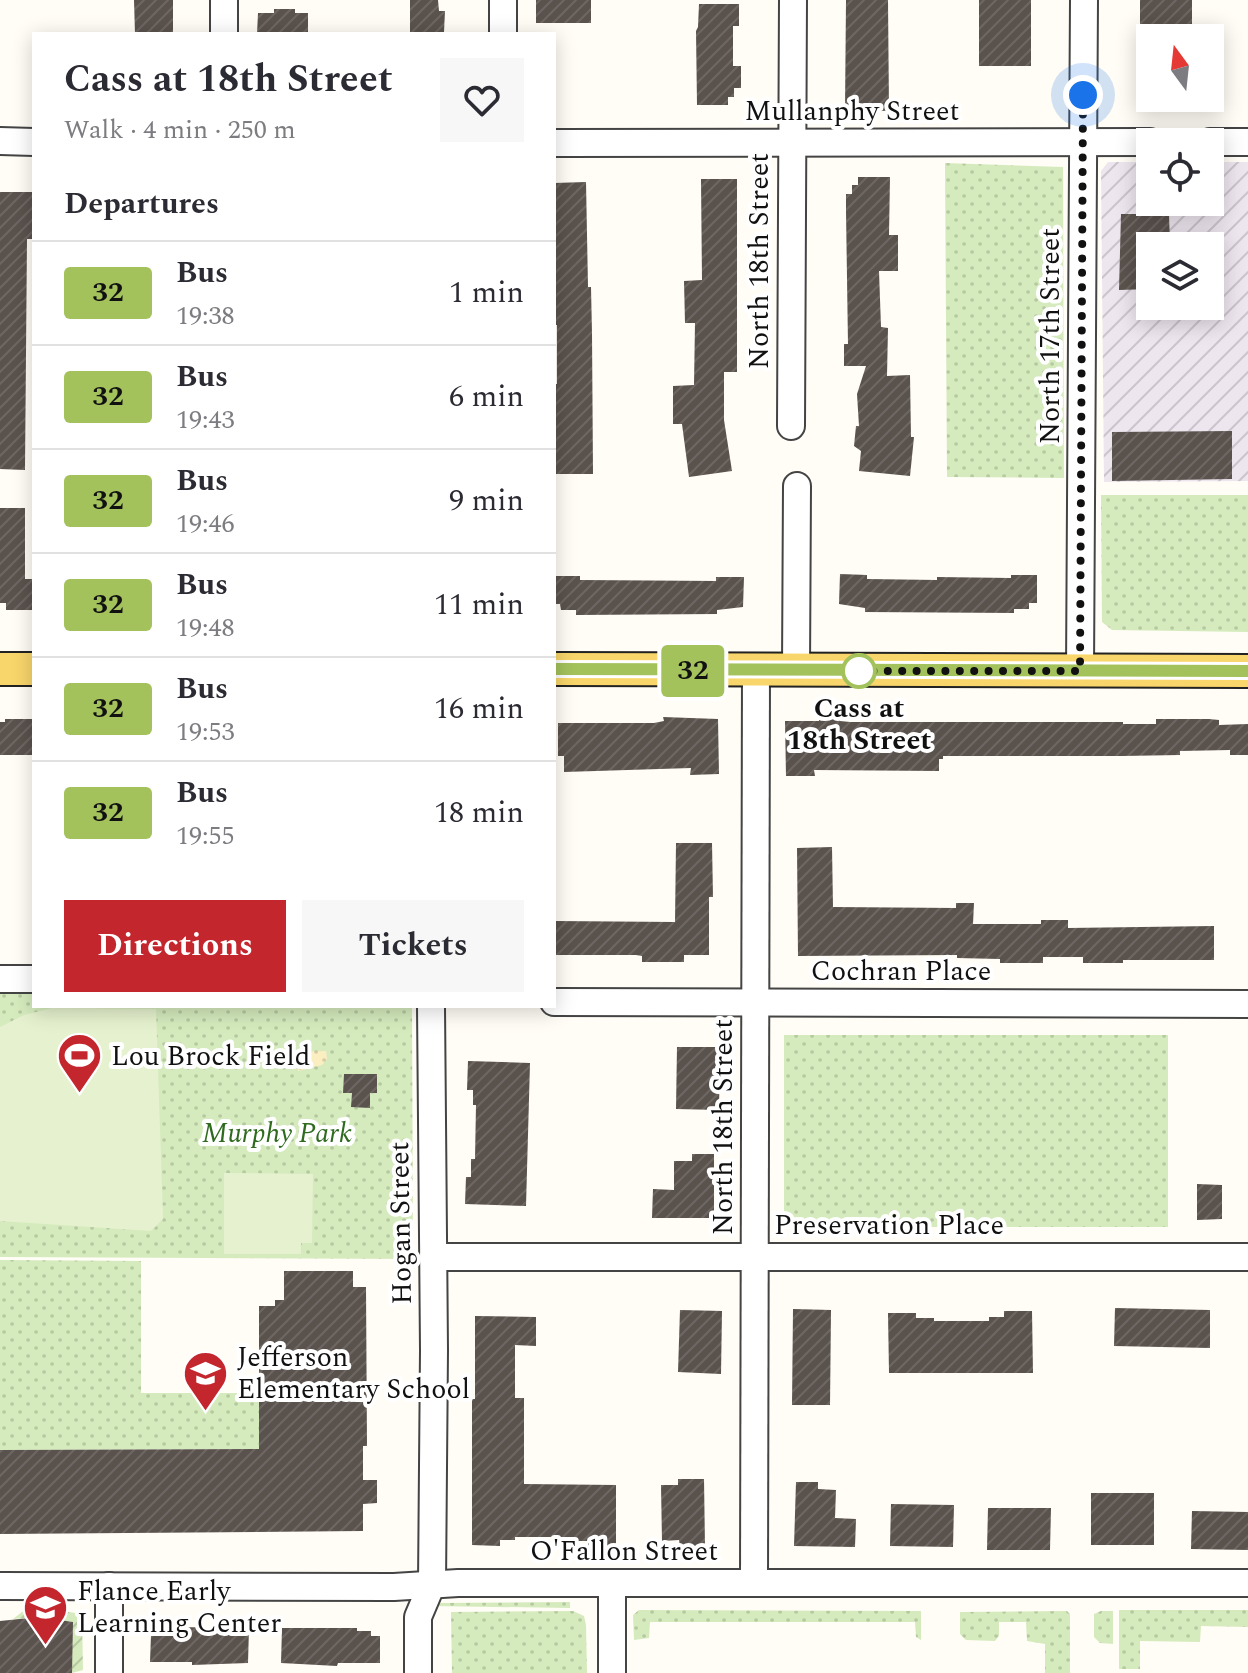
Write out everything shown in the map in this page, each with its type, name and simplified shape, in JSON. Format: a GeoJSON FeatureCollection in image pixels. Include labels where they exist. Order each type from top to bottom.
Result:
{"type":"FeatureCollection","features":[{"type":"Feature","properties":{"kind":"main road"},"geometry":{"type":"LineString","coordinates":[[0,669],[32,669]]}},
{"type":"Feature","properties":{"kind":"main road"},"geometry":{"type":"LineString","coordinates":[[556,669],[1248,671]]}},
{"type":"Feature","properties":{"kind":"street"},"geometry":{"type":"LineString","coordinates":[[224,0],[224,32]]}},
{"type":"Feature","properties":{"kind":"street"},"geometry":{"type":"LineString","coordinates":[[503,0],[503,32]]}},
{"type":"Feature","properties":{"kind":"street","name":"North 18th Street"},"geometry":{"type":"LineString","coordinates":[[791,426],[793,0]]}},
{"type":"Feature","properties":{"kind":"street","name":"North 17th Street"},"geometry":{"type":"LineString","coordinates":[[1080,671],[1084,0]]}},
{"type":"Feature","properties":{"kind":"street"},"geometry":{"type":"LineString","coordinates":[[0,141],[32,142]]}},
{"type":"Feature","properties":{"kind":"street","name":"Mullanphy Street"},"geometry":{"type":"LineString","coordinates":[[556,143],[1136,142]]}},
{"type":"Feature","properties":{"kind":"street"},"geometry":{"type":"LineString","coordinates":[[1224,142],[1248,142]]}},
{"type":"Feature","properties":{"kind":"street"},"geometry":{"type":"LineString","coordinates":[[796,671],[797,486]]}},
{"type":"Feature","properties":{"kind":"street","name":"North 18th Street"},"geometry":{"type":"LineString","coordinates":[[754,1583],[756,671]]}},
{"type":"Feature","properties":{"kind":"street"},"geometry":{"type":"LineString","coordinates":[[0,979],[32,979]]}},
{"type":"Feature","properties":{"kind":"street","name":"Cochran Place"},"geometry":{"type":"LineString","coordinates":[[556,1002],[1248,1004]]}},
{"type":"Feature","properties":{"kind":"street","name":"Hogan Street"},"geometry":{"type":"LineString","coordinates":[[431,1008],[432,1584]]}},
{"type":"Feature","properties":{"kind":"street","name":"Preservation Place"},"geometry":{"type":"LineString","coordinates":[[433,1257],[1248,1257]]}},
{"type":"Feature","properties":{"kind":"street"},"geometry":{"type":"LineString","coordinates":[[612,1583],[612,1673]]}},
{"type":"Feature","properties":{"kind":"street","name":"O'Fallon Street"},"geometry":{"type":"LineString","coordinates":[[0,1586],[1248,1583]]}},
{"type":"Feature","properties":{"kind":"street"},"geometry":{"type":"LineString","coordinates":[[418,1673],[418,1617],[432,1584]]}},
{"type":"Feature","properties":{"kind":"street"},"geometry":{"type":"LineString","coordinates":[[109,1586],[109,1673]]}},
{"type":"Feature","properties":{"kind":"shaded area"},"geometry":{"type":"Polygon","coordinates":[[[1108,162],[1136,162],[1136,216],[1224,216],[1224,162],[1248,162],[1248,481],[1104,482],[1101,171],[1108,162]]]}},
{"type":"Feature","properties":{"kind":"green space"},"geometry":{"type":"Polygon","coordinates":[[[945,163],[1063,167],[1064,478],[947,477],[945,163]]]}},
{"type":"Feature","properties":{"kind":"green space"},"geometry":{"type":"Polygon","coordinates":[[[1101,495],[1248,495],[1248,632],[1112,630],[1102,622],[1101,495]]]}},
{"type":"Feature","properties":{"kind":"green space","name":"Murphy Park"},"geometry":{"type":"Polygon","coordinates":[[[0,992],[32,992],[32,1008],[412,1008],[413,1259],[0,1257],[0,992]]]}},
{"type":"Feature","properties":{"kind":"green space","name":"Lou Brock Field"},"geometry":{"type":"Polygon","coordinates":[[[52,1008],[156,1009],[163,1219],[151,1231],[0,1221],[0,1027],[24,1015],[52,1008]]]}},
{"type":"Feature","properties":{"kind":"green space"},"geometry":{"type":"Polygon","coordinates":[[[784,1035],[1168,1035],[1168,1227],[784,1227],[784,1035]]]}},
{"type":"Feature","properties":{"kind":"green space"},"geometry":{"type":"Polygon","coordinates":[[[224,1173],[313,1174],[312,1243],[301,1243],[301,1254],[224,1254],[224,1173]]]}},
{"type":"Feature","properties":{"kind":"green space"},"geometry":{"type":"Polygon","coordinates":[[[0,1260],[141,1261],[141,1393],[259,1393],[271,1449],[0,1450],[0,1260]]]}},
{"type":"Feature","properties":{"kind":"green space"},"geometry":{"type":"Polygon","coordinates":[[[570,1602],[570,1608],[432,1606],[439,1603],[570,1602]]]}},
{"type":"Feature","properties":{"kind":"green space"},"geometry":{"type":"Polygon","coordinates":[[[639,1610],[921,1611],[921,1640],[916,1637],[915,1622],[650,1622],[649,1638],[634,1640],[633,1615],[639,1610]]]}},
{"type":"Feature","properties":{"kind":"green space"},"geometry":{"type":"Polygon","coordinates":[[[1119,1610],[1248,1610],[1248,1627],[1201,1626],[1200,1642],[1140,1641],[1140,1669],[1119,1669],[1119,1610]]]}},
{"type":"Feature","properties":{"kind":"green space"},"geometry":{"type":"Polygon","coordinates":[[[573,1611],[584,1616],[587,1673],[452,1673],[451,1612],[573,1611]]]}},
{"type":"Feature","properties":{"kind":"green space"},"geometry":{"type":"Polygon","coordinates":[[[1067,1611],[1070,1614],[1070,1673],[1045,1673],[1045,1644],[1027,1641],[1026,1622],[999,1622],[999,1636],[995,1641],[966,1640],[960,1634],[960,1612],[1067,1611]]]}},
{"type":"Feature","properties":{"kind":"green space"},"geometry":{"type":"Polygon","coordinates":[[[1113,1611],[1113,1644],[1100,1643],[1094,1637],[1094,1614],[1113,1611]]]}},
{"type":"Feature","properties":{"kind":"green space"},"geometry":{"type":"Polygon","coordinates":[[[22,1612],[71,1612],[82,1616],[83,1670],[72,1673],[72,1622],[39,1617],[13,1619],[22,1612]]]}},
{"type":"Feature","properties":{"kind":"sand"},"geometry":{"type":"Polygon","coordinates":[[[326,1051],[327,1059],[322,1065],[298,1071],[296,1052],[326,1051]]]}},
{"type":"Feature","properties":{"kind":"building"},"geometry":{"type":"Polygon","coordinates":[[[134,0],[173,0],[173,32],[135,32],[134,0]]]}},
{"type":"Feature","properties":{"kind":"building"},"geometry":{"type":"Polygon","coordinates":[[[410,0],[438,0],[439,11],[445,11],[444,32],[410,32],[410,0]]]}},
{"type":"Feature","properties":{"kind":"building"},"geometry":{"type":"Polygon","coordinates":[[[536,0],[591,0],[591,23],[536,23],[536,0]]]}},
{"type":"Feature","properties":{"kind":"building"},"geometry":{"type":"Polygon","coordinates":[[[846,0],[888,0],[889,111],[845,110],[846,0]]]}},
{"type":"Feature","properties":{"kind":"building"},"geometry":{"type":"Polygon","coordinates":[[[979,0],[1031,0],[1031,66],[979,66],[979,0]]]}},
{"type":"Feature","properties":{"kind":"building"},"geometry":{"type":"Polygon","coordinates":[[[1140,0],[1192,0],[1192,24],[1140,24],[1140,0]]]}},
{"type":"Feature","properties":{"kind":"building"},"geometry":{"type":"Polygon","coordinates":[[[699,4],[739,4],[739,26],[733,26],[733,66],[741,66],[741,88],[734,88],[734,97],[728,97],[728,105],[697,105],[696,31],[699,4]]]}},
{"type":"Feature","properties":{"kind":"building"},"geometry":{"type":"Polygon","coordinates":[[[274,9],[295,9],[295,13],[308,13],[308,32],[257,32],[258,13],[274,13],[274,9]]]}},
{"type":"Feature","properties":{"kind":"building"},"geometry":{"type":"Polygon","coordinates":[[[858,177],[890,177],[889,235],[898,235],[898,271],[879,271],[881,327],[888,328],[887,376],[910,375],[911,437],[914,437],[910,476],[859,471],[861,451],[854,446],[856,426],[859,426],[857,394],[866,366],[844,366],[844,344],[848,344],[846,194],[852,194],[852,185],[858,185],[858,177]]]}},
{"type":"Feature","properties":{"kind":"building"},"geometry":{"type":"Polygon","coordinates":[[[701,179],[737,179],[737,372],[724,372],[724,420],[732,471],[689,477],[682,424],[673,424],[673,386],[694,385],[695,323],[685,323],[684,281],[702,280],[701,179]]]}},
{"type":"Feature","properties":{"kind":"building"},"geometry":{"type":"Polygon","coordinates":[[[586,182],[588,287],[591,287],[593,474],[556,474],[556,183],[586,182]]]}},
{"type":"Feature","properties":{"kind":"building"},"geometry":{"type":"Polygon","coordinates":[[[0,192],[32,192],[32,239],[27,239],[25,470],[0,469],[0,192]]]}},
{"type":"Feature","properties":{"kind":"building"},"geometry":{"type":"Polygon","coordinates":[[[1121,214],[1169,216],[1170,232],[1136,232],[1136,289],[1119,290],[1121,214]]]}},
{"type":"Feature","properties":{"kind":"building"},"geometry":{"type":"Polygon","coordinates":[[[1232,431],[1232,479],[1112,481],[1112,432],[1232,431]]]}},
{"type":"Feature","properties":{"kind":"building"},"geometry":{"type":"Polygon","coordinates":[[[0,508],[25,508],[25,579],[32,579],[32,610],[6,610],[6,603],[0,603],[0,508]]]}},
{"type":"Feature","properties":{"kind":"building"},"geometry":{"type":"Polygon","coordinates":[[[840,574],[867,575],[867,579],[937,580],[937,577],[1011,578],[1011,575],[1037,575],[1037,603],[1029,603],[1029,609],[1014,609],[1014,613],[865,612],[865,608],[839,604],[840,574]]]}},
{"type":"Feature","properties":{"kind":"building"},"geometry":{"type":"Polygon","coordinates":[[[556,576],[580,576],[580,580],[716,581],[716,577],[744,577],[743,607],[717,610],[717,614],[576,615],[576,610],[561,610],[560,604],[556,604],[556,576]]]}},
{"type":"Feature","properties":{"kind":"building"},"geometry":{"type":"Polygon","coordinates":[[[663,717],[718,719],[719,774],[690,775],[691,768],[564,772],[564,756],[558,756],[558,723],[654,723],[664,721],[663,717]]]}},
{"type":"Feature","properties":{"kind":"building"},"geometry":{"type":"Polygon","coordinates":[[[819,718],[840,718],[840,721],[850,722],[1123,724],[1156,724],[1156,719],[1209,719],[1219,720],[1219,725],[1248,724],[1248,755],[1230,755],[1230,750],[1180,751],[1180,755],[943,756],[939,759],[939,771],[814,770],[815,776],[786,776],[785,721],[819,721],[819,718]]]}},
{"type":"Feature","properties":{"kind":"building"},"geometry":{"type":"Polygon","coordinates":[[[5,719],[32,719],[32,755],[0,755],[0,722],[5,722],[5,719]]]}},
{"type":"Feature","properties":{"kind":"building"},"geometry":{"type":"Polygon","coordinates":[[[676,843],[712,843],[713,897],[709,897],[709,955],[684,955],[684,962],[642,962],[642,956],[636,955],[556,955],[556,921],[675,922],[676,843]]]}},
{"type":"Feature","properties":{"kind":"building"},"geometry":{"type":"Polygon","coordinates":[[[832,847],[833,907],[956,908],[956,903],[974,903],[973,924],[1041,924],[1041,920],[1068,920],[1068,928],[1214,926],[1214,960],[1083,963],[1083,957],[1043,957],[1043,963],[1000,963],[1000,959],[957,958],[957,955],[798,956],[797,848],[832,847]]]}},
{"type":"Feature","properties":{"kind":"building"},"geometry":{"type":"Polygon","coordinates":[[[677,1047],[720,1047],[719,1110],[676,1109],[677,1047]]]}},
{"type":"Feature","properties":{"kind":"building"},"geometry":{"type":"Polygon","coordinates":[[[468,1061],[530,1063],[526,1206],[465,1204],[466,1177],[471,1177],[471,1159],[475,1159],[476,1105],[473,1105],[473,1090],[467,1090],[468,1061]]]}},
{"type":"Feature","properties":{"kind":"building"},"geometry":{"type":"Polygon","coordinates":[[[344,1074],[377,1074],[377,1093],[370,1093],[370,1108],[351,1107],[352,1093],[343,1093],[344,1074]]]}},
{"type":"Feature","properties":{"kind":"building"},"geometry":{"type":"Polygon","coordinates":[[[692,1154],[714,1154],[714,1218],[652,1218],[653,1189],[674,1190],[674,1161],[692,1161],[692,1154]]]}},
{"type":"Feature","properties":{"kind":"building"},"geometry":{"type":"Polygon","coordinates":[[[1197,1184],[1222,1185],[1222,1219],[1197,1220],[1197,1184]]]}},
{"type":"Feature","properties":{"kind":"building","name":"Jefferson Elementary School"},"geometry":{"type":"Polygon","coordinates":[[[284,1271],[353,1271],[353,1287],[366,1287],[367,1446],[363,1446],[363,1480],[377,1480],[377,1503],[363,1504],[363,1531],[0,1534],[0,1450],[259,1449],[259,1306],[275,1306],[275,1300],[284,1300],[284,1271]]]}},
{"type":"Feature","properties":{"kind":"building"},"geometry":{"type":"Polygon","coordinates":[[[1115,1308],[1210,1310],[1210,1348],[1114,1346],[1115,1308]]]}},
{"type":"Feature","properties":{"kind":"building"},"geometry":{"type":"Polygon","coordinates":[[[793,1309],[831,1310],[830,1405],[792,1405],[793,1309]]]}},
{"type":"Feature","properties":{"kind":"building"},"geometry":{"type":"Polygon","coordinates":[[[680,1310],[722,1311],[721,1374],[678,1372],[680,1310]]]}},
{"type":"Feature","properties":{"kind":"building"},"geometry":{"type":"Polygon","coordinates":[[[1004,1311],[1032,1311],[1033,1373],[889,1373],[888,1313],[916,1313],[916,1318],[934,1318],[934,1321],[989,1321],[989,1317],[1004,1317],[1004,1311]]]}},
{"type":"Feature","properties":{"kind":"building"},"geometry":{"type":"Polygon","coordinates":[[[475,1316],[536,1317],[536,1346],[515,1345],[515,1398],[524,1398],[524,1484],[616,1485],[616,1546],[588,1546],[588,1541],[570,1541],[570,1537],[515,1537],[515,1540],[500,1540],[500,1546],[472,1545],[475,1316]]]}},
{"type":"Feature","properties":{"kind":"building"},"geometry":{"type":"Polygon","coordinates":[[[678,1479],[704,1479],[705,1547],[680,1547],[679,1540],[662,1541],[661,1485],[678,1485],[678,1479]]]}},
{"type":"Feature","properties":{"kind":"building"},"geometry":{"type":"Polygon","coordinates":[[[796,1482],[818,1482],[818,1489],[836,1490],[835,1518],[856,1519],[855,1547],[794,1546],[796,1482]]]}},
{"type":"Feature","properties":{"kind":"building"},"geometry":{"type":"Polygon","coordinates":[[[1091,1493],[1154,1493],[1154,1545],[1091,1545],[1091,1493]]]}},
{"type":"Feature","properties":{"kind":"building"},"geometry":{"type":"Polygon","coordinates":[[[891,1504],[954,1505],[953,1547],[890,1546],[891,1504]]]}},
{"type":"Feature","properties":{"kind":"building"},"geometry":{"type":"Polygon","coordinates":[[[988,1508],[1051,1508],[1050,1550],[987,1550],[988,1508]]]}},
{"type":"Feature","properties":{"kind":"building"},"geometry":{"type":"Polygon","coordinates":[[[1192,1511],[1248,1512],[1248,1550],[1191,1549],[1192,1511]]]}},
{"type":"Feature","properties":{"kind":"building"},"geometry":{"type":"Polygon","coordinates":[[[39,1617],[73,1622],[72,1673],[0,1673],[0,1621],[39,1617]]]}},
{"type":"Feature","properties":{"kind":"building"},"geometry":{"type":"Polygon","coordinates":[[[173,1627],[249,1628],[248,1663],[192,1665],[192,1662],[150,1662],[151,1635],[159,1636],[159,1631],[173,1631],[173,1627]]]}},
{"type":"Feature","properties":{"kind":"building"},"geometry":{"type":"Polygon","coordinates":[[[282,1628],[357,1628],[357,1631],[371,1631],[371,1636],[380,1636],[380,1663],[338,1663],[337,1666],[281,1663],[282,1628]]]}},
{"type":"Feature","properties":{"kind":"bus line","name":"32"},"geometry":{"type":"LineString","coordinates":[[556,669],[1248,671]]}},
{"type":"Feature","properties":{"kind":"place","name":"Cass at 18th Street"},"geometry":{"type":"Point","coordinates":[859,671]}},
{"type":"Feature","properties":{"kind":"place","name":"Lou Brock Field"},"geometry":{"type":"Point","coordinates":[80,1095]}},
{"type":"Feature","properties":{"kind":"place","name":"Jefferson Elementary School"},"geometry":{"type":"Point","coordinates":[206,1412]}},
{"type":"Feature","properties":{"kind":"place","name":"Flance Early Learning Center"},"geometry":{"type":"Point","coordinates":[46,1646]}},
{"type":"Feature","properties":{"kind":"route"},"geometry":{"type":"LineString","coordinates":[[859,671],[1080,671],[1083,95]]}}]}
